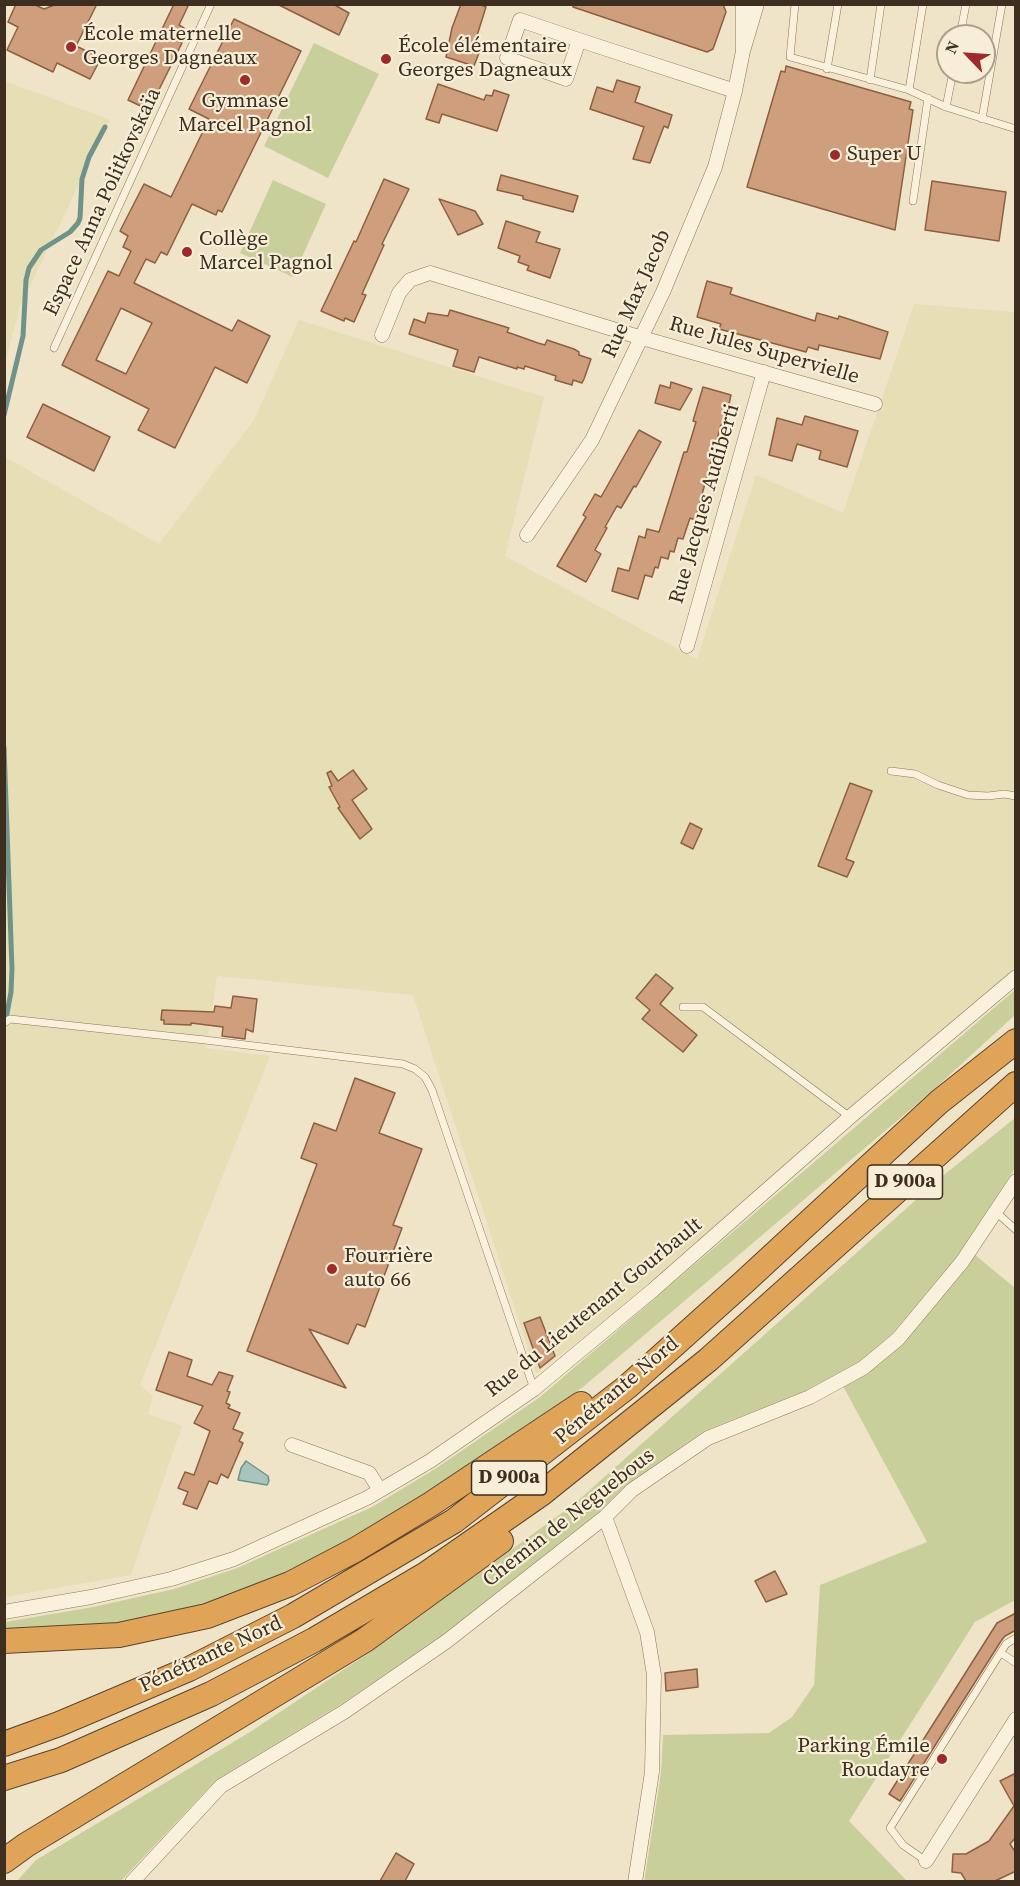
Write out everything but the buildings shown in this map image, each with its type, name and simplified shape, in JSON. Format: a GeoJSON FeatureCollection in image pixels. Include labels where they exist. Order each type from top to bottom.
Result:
{"type":"FeatureCollection","features":[{"type":"Feature","properties":{"kind":"highway"},"geometry":{"type":"LineString","coordinates":[[4,1641],[118,1635],[207,1616],[290,1584],[355,1550],[431,1504],[591,1398],[939,1102],[1016,1032]]}},
{"type":"Feature","properties":{"kind":"highway","name":"Pénétrante Nord"},"geometry":{"type":"LineString","coordinates":[[4,1744],[59,1724],[189,1669],[293,1616],[454,1521],[627,1387],[939,1102],[1016,1041]]}},
{"type":"Feature","properties":{"kind":"highway","name":"Pénétrante Nord"},"geometry":{"type":"LineString","coordinates":[[4,1778],[61,1760],[211,1694],[314,1640],[426,1574],[541,1494],[708,1360],[1016,1084]]}},
{"type":"Feature","properties":{"kind":"highway"},"geometry":{"type":"LineString","coordinates":[[796,1281],[1016,1106]]}},
{"type":"Feature","properties":{"kind":"highway"},"geometry":{"type":"LineString","coordinates":[[4,1862],[26,1845],[366,1640],[564,1494],[708,1360]]}},
{"type":"Feature","properties":{"kind":"street"},"geometry":{"type":"LineString","coordinates":[[743,4],[743,51]]}},
{"type":"Feature","properties":{"kind":"street"},"geometry":{"type":"LineString","coordinates":[[743,51],[757,4]]}},
{"type":"Feature","properties":{"kind":"street"},"geometry":{"type":"LineString","coordinates":[[579,40],[566,79],[507,58],[520,20],[735,91]]}},
{"type":"Feature","properties":{"kind":"street","name":"Rue Max Jacob"},"geometry":{"type":"LineString","coordinates":[[527,535],[592,440],[642,339],[715,167],[743,51]]}},
{"type":"Feature","properties":{"kind":"street","name":"Rue Jules Supervielle"},"geometry":{"type":"LineString","coordinates":[[382,335],[399,293],[410,280],[430,273],[642,339],[874,404]]}},
{"type":"Feature","properties":{"kind":"street","name":"Rue Jacques Audiberti"},"geometry":{"type":"LineString","coordinates":[[687,646],[764,372]]}},
{"type":"Feature","properties":{"kind":"street","name":"Rue du Lieutenant Gourbault"},"geometry":{"type":"LineString","coordinates":[[4,1612],[91,1597],[171,1579],[223,1562],[380,1490],[430,1461],[534,1389],[653,1290],[850,1117],[1016,977]]}},
{"type":"Feature","properties":{"kind":"street","name":"Chemin de Neguebous"},"geometry":{"type":"LineString","coordinates":[[132,1881],[221,1786],[344,1712],[447,1641],[604,1517],[632,1490],[708,1438],[810,1397],[863,1368],[898,1339],[962,1262],[1016,1181]]}},
{"type":"Feature","properties":{"kind":"street"},"geometry":{"type":"LineString","coordinates":[[292,1445],[369,1473],[380,1490]]}},
{"type":"Feature","properties":{"kind":"street"},"geometry":{"type":"LineString","coordinates":[[604,1517],[647,1632],[654,1675],[652,1772],[634,1881]]}},
{"type":"Feature","properties":{"kind":"street"},"geometry":{"type":"LineString","coordinates":[[926,1861],[1016,1719]]}},
{"type":"Feature","properties":{"kind":"lane","name":"Espace Anna Politkovskaïa"},"geometry":{"type":"LineString","coordinates":[[54,348],[211,4]]}},
{"type":"Feature","properties":{"kind":"lane"},"geometry":{"type":"LineString","coordinates":[[795,4],[790,57],[909,90],[946,107],[1016,129]]}},
{"type":"Feature","properties":{"kind":"lane"},"geometry":{"type":"LineString","coordinates":[[827,69],[838,4]]}},
{"type":"Feature","properties":{"kind":"lane"},"geometry":{"type":"LineString","coordinates":[[870,80],[881,4]]}},
{"type":"Feature","properties":{"kind":"lane"},"geometry":{"type":"LineString","coordinates":[[909,90],[923,4]]}},
{"type":"Feature","properties":{"kind":"lane"},"geometry":{"type":"LineString","coordinates":[[962,24],[966,4]]}},
{"type":"Feature","properties":{"kind":"lane"},"geometry":{"type":"LineString","coordinates":[[982,119],[1002,4]]}},
{"type":"Feature","properties":{"kind":"lane"},"geometry":{"type":"LineString","coordinates":[[946,107],[951,84]]}},
{"type":"Feature","properties":{"kind":"lane"},"geometry":{"type":"LineString","coordinates":[[913,201],[928,98]]}},
{"type":"Feature","properties":{"kind":"lane"},"geometry":{"type":"LineString","coordinates":[[891,771],[915,774],[968,795],[1016,796]]}},
{"type":"Feature","properties":{"kind":"lane"},"geometry":{"type":"LineString","coordinates":[[683,1007],[703,1007],[850,1117]]}},
{"type":"Feature","properties":{"kind":"lane"},"geometry":{"type":"LineString","coordinates":[[8,1021],[363,1058],[403,1064],[415,1070],[425,1077],[432,1090],[534,1389]]}},
{"type":"Feature","properties":{"kind":"lane"},"geometry":{"type":"LineString","coordinates":[[995,1211],[1016,1230]]}},
{"type":"Feature","properties":{"kind":"lane"},"geometry":{"type":"LineString","coordinates":[[926,1861],[903,1845],[890,1828],[1000,1653],[1006,1644],[1016,1638]]}},
{"type":"Feature","properties":{"kind":"lane"},"geometry":{"type":"LineString","coordinates":[[1000,1653],[1016,1663]]}},
{"type":"Feature","properties":{"kind":"shaded area"},"geometry":{"type":"Polygon","coordinates":[[[5,81],[110,120],[20,307],[5,362],[5,81]]]}},
{"type":"Feature","properties":{"kind":"shaded area"},"geometry":{"type":"Polygon","coordinates":[[[914,304],[1015,312],[1015,968],[611,1315],[536,1374],[413,995],[217,976],[206,1048],[270,1056],[140,1385],[153,1396],[148,1414],[182,1426],[131,1575],[5,1597],[5,457],[159,544],[254,420],[299,320],[544,397],[505,556],[697,659],[756,475],[843,513],[914,304]]]}},
{"type":"Feature","properties":{"kind":"green space"},"geometry":{"type":"Polygon","coordinates":[[[314,43],[379,74],[328,178],[264,146],[314,43]]]}},
{"type":"Feature","properties":{"kind":"green space"},"geometry":{"type":"Polygon","coordinates":[[[273,180],[326,204],[293,277],[240,253],[273,180]]]}},
{"type":"Feature","properties":{"kind":"green space"},"geometry":{"type":"Polygon","coordinates":[[[1015,990],[1015,1015],[931,1092],[583,1387],[424,1494],[349,1539],[285,1572],[204,1604],[117,1623],[5,1630],[5,1622],[93,1607],[174,1589],[237,1568],[372,1507],[435,1469],[540,1397],[1015,990]]]}},
{"type":"Feature","properties":{"kind":"green space"},"geometry":{"type":"Polygon","coordinates":[[[1015,1118],[1015,1168],[956,1258],[892,1334],[859,1362],[807,1390],[704,1431],[627,1485],[600,1511],[443,1635],[340,1705],[216,1780],[121,1881],[16,1882],[36,1860],[250,1732],[379,1646],[574,1504],[945,1174],[1015,1118]]]}},
{"type":"Feature","properties":{"kind":"green space"},"geometry":{"type":"Polygon","coordinates":[[[974,1254],[1015,1288],[1015,1600],[975,1622],[849,1821],[907,1881],[644,1882],[661,1773],[663,1735],[769,1733],[792,1717],[814,1685],[820,1585],[927,1542],[843,1386],[974,1254]]]}},
{"type":"Feature","properties":{"kind":"water"},"geometry":{"type":"Polygon","coordinates":[[[246,1461],[268,1476],[267,1485],[238,1480],[241,1468],[246,1461]]]}},
{"type":"Feature","properties":{"kind":"waterway"},"geometry":{"type":"LineString","coordinates":[[4,415],[23,336],[26,280],[29,268],[41,250],[70,232],[78,223],[82,179],[89,157],[105,127]]}},
{"type":"Feature","properties":{"kind":"waterway"},"geometry":{"type":"LineString","coordinates":[[4,747],[12,969],[11,992],[5,1024]]}},
{"type":"Feature","properties":{"kind":"place","name":"École maternelle Georges Dagneaux"},"geometry":{"type":"Point","coordinates":[71,47]}},
{"type":"Feature","properties":{"kind":"place","name":"École élémentaire Georges Dagneaux"},"geometry":{"type":"Point","coordinates":[386,59]}},
{"type":"Feature","properties":{"kind":"place","name":"Gymnase Marcel Pagnol"},"geometry":{"type":"Point","coordinates":[245,80]}},
{"type":"Feature","properties":{"kind":"place","name":"Super U"},"geometry":{"type":"Point","coordinates":[835,155]}},
{"type":"Feature","properties":{"kind":"place","name":"Collège Marcel Pagnol"},"geometry":{"type":"Point","coordinates":[187,252]}},
{"type":"Feature","properties":{"kind":"place","name":"Fourrière auto 66"},"geometry":{"type":"Point","coordinates":[332,1269]}},
{"type":"Feature","properties":{"kind":"place","name":"Parking Émile Roudayre"},"geometry":{"type":"Point","coordinates":[942,1759]}}]}
